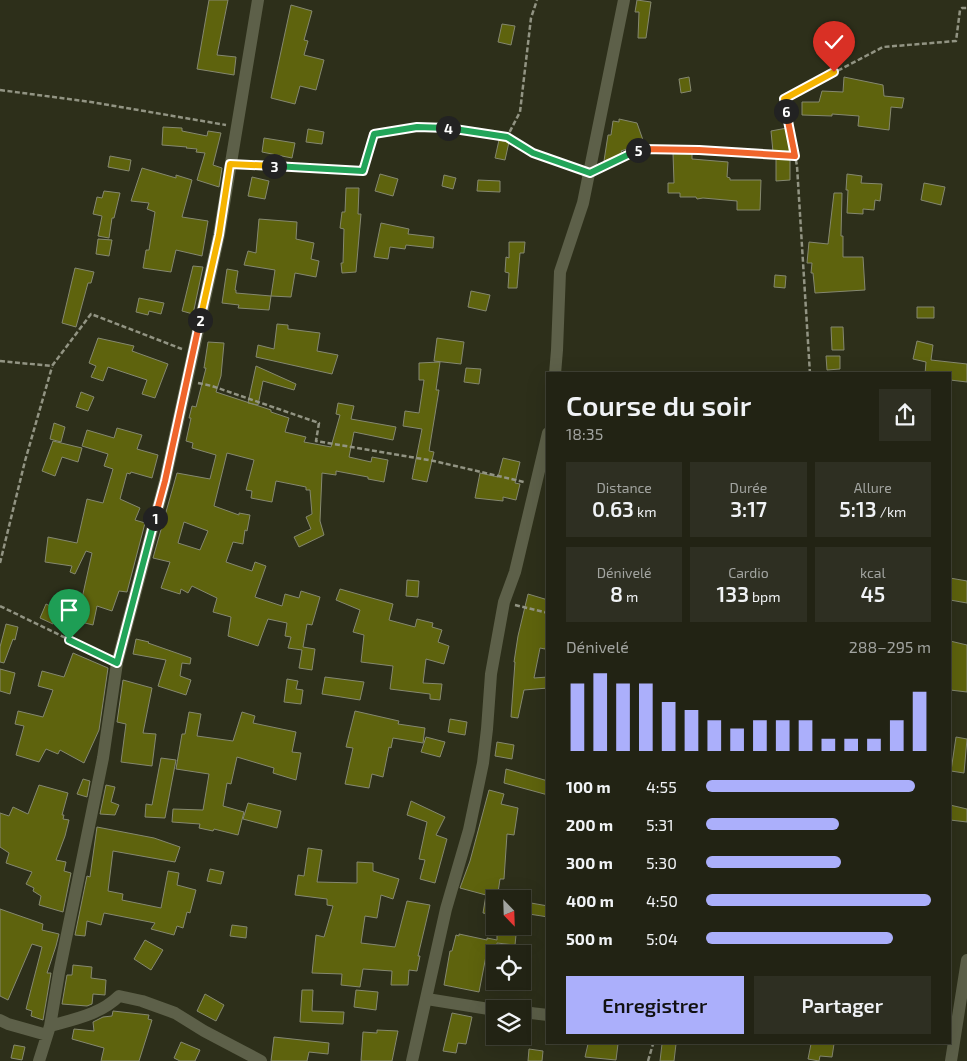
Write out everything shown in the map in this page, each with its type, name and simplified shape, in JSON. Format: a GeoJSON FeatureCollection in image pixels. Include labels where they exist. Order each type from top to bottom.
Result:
{"type":"FeatureCollection","features":[{"type":"Feature","properties":{"kind":"street"},"geometry":{"type":"LineString","coordinates":[[39,1061],[48,1030],[104,758],[117,663],[165,481],[219,235],[258,0]]}},
{"type":"Feature","properties":{"kind":"street"},"geometry":{"type":"LineString","coordinates":[[555,372],[560,272],[583,203],[624,0]]}},
{"type":"Feature","properties":{"kind":"street"},"geometry":{"type":"LineString","coordinates":[[412,1061],[446,909],[469,830],[483,763],[491,674],[504,602],[515,572],[546,442]]}},
{"type":"Feature","properties":{"kind":"street"},"geometry":{"type":"LineString","coordinates":[[951,1061],[967,960]]}},
{"type":"Feature","properties":{"kind":"street"},"geometry":{"type":"LineString","coordinates":[[0,1020],[8,1024],[48,1030],[110,1005],[119,996],[142,1001],[175,1013],[204,1031],[261,1061]]}},
{"type":"Feature","properties":{"kind":"street"},"geometry":{"type":"LineString","coordinates":[[427,999],[486,1009]]}},
{"type":"Feature","properties":{"kind":"street"},"geometry":{"type":"LineString","coordinates":[[531,1013],[546,1014]]}},
{"type":"Feature","properties":{"kind":"path"},"geometry":{"type":"LineString","coordinates":[[507,137],[520,112],[532,18],[537,0]]}},
{"type":"Feature","properties":{"kind":"path"},"geometry":{"type":"LineString","coordinates":[[810,372],[795,156],[784,99],[884,47],[956,41],[960,10],[967,8]]}},
{"type":"Feature","properties":{"kind":"path"},"geometry":{"type":"LineString","coordinates":[[0,90],[91,102],[237,127]]}},
{"type":"Feature","properties":{"kind":"path"},"geometry":{"type":"LineString","coordinates":[[230,164],[363,171],[374,134],[417,127],[458,128],[507,137],[533,153],[590,173],[641,149],[699,150],[795,156]]}},
{"type":"Feature","properties":{"kind":"path"},"geometry":{"type":"LineString","coordinates":[[0,563],[25,461],[52,366],[91,314],[193,353]]}},
{"type":"Feature","properties":{"kind":"path"},"geometry":{"type":"LineString","coordinates":[[0,361],[52,366]]}},
{"type":"Feature","properties":{"kind":"path"},"geometry":{"type":"LineString","coordinates":[[187,381],[212,386],[319,423],[316,441],[434,461],[536,485]]}},
{"type":"Feature","properties":{"kind":"path"},"geometry":{"type":"LineString","coordinates":[[504,602],[546,612]]}},
{"type":"Feature","properties":{"kind":"path"},"geometry":{"type":"LineString","coordinates":[[0,606],[117,663]]}},
{"type":"Feature","properties":{"kind":"path"},"geometry":{"type":"LineString","coordinates":[[648,1061],[653,1044]]}},
{"type":"Feature","properties":{"kind":"building"},"geometry":{"type":"Polygon","coordinates":[[[209,0],[228,0],[217,55],[236,57],[234,75],[197,69],[209,0]]]}},
{"type":"Feature","properties":{"kind":"building"},"geometry":{"type":"Polygon","coordinates":[[[637,0],[651,2],[646,38],[638,38],[639,12],[635,12],[637,0]]]}},
{"type":"Feature","properties":{"kind":"building"},"geometry":{"type":"Polygon","coordinates":[[[291,5],[312,11],[304,40],[308,41],[304,55],[324,60],[316,90],[300,86],[295,104],[271,98],[291,5]]]}},
{"type":"Feature","properties":{"kind":"building"},"geometry":{"type":"Polygon","coordinates":[[[502,24],[515,26],[511,45],[498,42],[502,24]]]}},
{"type":"Feature","properties":{"kind":"building"},"geometry":{"type":"Polygon","coordinates":[[[689,77],[691,91],[681,93],[679,79],[689,77]]]}},
{"type":"Feature","properties":{"kind":"building"},"geometry":{"type":"Polygon","coordinates":[[[844,77],[883,85],[884,96],[904,98],[902,108],[891,107],[889,130],[858,126],[859,116],[832,114],[832,116],[802,115],[802,102],[819,102],[822,91],[843,92],[844,77]]]}},
{"type":"Feature","properties":{"kind":"building"},"geometry":{"type":"Polygon","coordinates":[[[619,119],[637,123],[644,143],[621,151],[623,154],[604,161],[608,135],[611,135],[613,121],[619,122],[619,119]]]}},
{"type":"Feature","properties":{"kind":"building"},"geometry":{"type":"Polygon","coordinates":[[[163,127],[182,128],[182,131],[207,136],[208,131],[221,133],[213,165],[222,168],[219,187],[197,180],[205,153],[196,152],[197,149],[187,147],[162,145],[163,127]]]}},
{"type":"Feature","properties":{"kind":"building"},"geometry":{"type":"Polygon","coordinates":[[[787,128],[790,149],[790,180],[776,181],[776,151],[773,152],[771,131],[787,128]]]}},
{"type":"Feature","properties":{"kind":"building"},"geometry":{"type":"Polygon","coordinates":[[[308,129],[324,132],[322,144],[306,142],[308,129]]]}},
{"type":"Feature","properties":{"kind":"building"},"geometry":{"type":"Polygon","coordinates":[[[264,138],[295,143],[292,158],[262,152],[264,138]]]}},
{"type":"Feature","properties":{"kind":"building"},"geometry":{"type":"Polygon","coordinates":[[[499,140],[509,142],[505,160],[495,158],[499,140]]]}},
{"type":"Feature","properties":{"kind":"building"},"geometry":{"type":"Polygon","coordinates":[[[673,153],[692,153],[692,159],[728,162],[727,177],[730,180],[761,180],[760,210],[737,210],[737,201],[697,199],[696,197],[680,197],[680,193],[668,193],[668,183],[674,183],[673,153]]]}},
{"type":"Feature","properties":{"kind":"building"},"geometry":{"type":"Polygon","coordinates":[[[110,156],[131,160],[129,171],[108,167],[110,156]]]}},
{"type":"Feature","properties":{"kind":"building"},"geometry":{"type":"Polygon","coordinates":[[[142,168],[176,178],[176,175],[192,180],[182,217],[208,221],[202,256],[176,250],[171,272],[143,268],[146,250],[149,250],[155,212],[147,209],[149,203],[131,201],[142,168]]]}},
{"type":"Feature","properties":{"kind":"building"},"geometry":{"type":"Polygon","coordinates":[[[380,174],[398,179],[393,196],[375,191],[380,174]]]}},
{"type":"Feature","properties":{"kind":"building"},"geometry":{"type":"Polygon","coordinates":[[[847,174],[862,176],[861,183],[882,184],[880,201],[875,200],[874,210],[863,209],[863,214],[847,213],[847,174]]]}},
{"type":"Feature","properties":{"kind":"building"},"geometry":{"type":"Polygon","coordinates":[[[444,175],[456,178],[453,189],[442,186],[444,175]]]}},
{"type":"Feature","properties":{"kind":"building"},"geometry":{"type":"Polygon","coordinates":[[[252,177],[269,181],[265,199],[248,196],[252,177]]]}},
{"type":"Feature","properties":{"kind":"building"},"geometry":{"type":"Polygon","coordinates":[[[478,180],[500,181],[500,192],[477,191],[478,180]]]}},
{"type":"Feature","properties":{"kind":"building"},"geometry":{"type":"Polygon","coordinates":[[[924,183],[945,187],[941,205],[921,200],[924,183]]]}},
{"type":"Feature","properties":{"kind":"building"},"geometry":{"type":"Polygon","coordinates":[[[346,188],[359,188],[358,214],[361,214],[356,272],[342,273],[344,229],[340,228],[342,212],[345,212],[346,188]]]}},
{"type":"Feature","properties":{"kind":"building"},"geometry":{"type":"Polygon","coordinates":[[[104,191],[120,193],[114,218],[112,218],[109,238],[98,236],[102,216],[93,214],[97,197],[102,198],[104,191]]]}},
{"type":"Feature","properties":{"kind":"building"},"geometry":{"type":"Polygon","coordinates":[[[834,193],[842,193],[841,236],[843,236],[843,257],[863,257],[865,290],[815,293],[813,273],[811,273],[812,263],[807,263],[809,242],[828,244],[834,193]]]}},
{"type":"Feature","properties":{"kind":"building"},"geometry":{"type":"Polygon","coordinates":[[[259,219],[297,222],[296,239],[314,243],[311,259],[319,261],[316,277],[295,273],[291,297],[271,296],[275,270],[244,265],[248,251],[256,253],[259,219]]]}},
{"type":"Feature","properties":{"kind":"building"},"geometry":{"type":"Polygon","coordinates":[[[381,223],[409,229],[408,234],[434,237],[433,248],[406,245],[405,249],[390,247],[388,259],[374,257],[381,223]]]}},
{"type":"Feature","properties":{"kind":"building"},"geometry":{"type":"Polygon","coordinates":[[[98,239],[112,240],[109,256],[96,254],[98,239]]]}},
{"type":"Feature","properties":{"kind":"building"},"geometry":{"type":"Polygon","coordinates":[[[509,242],[525,242],[524,253],[520,253],[517,288],[508,288],[509,273],[505,272],[506,257],[509,258],[509,242]]]}},
{"type":"Feature","properties":{"kind":"building"},"geometry":{"type":"Polygon","coordinates":[[[193,266],[203,267],[193,314],[182,311],[193,266]]]}},
{"type":"Feature","properties":{"kind":"building"},"geometry":{"type":"Polygon","coordinates":[[[75,268],[94,272],[91,283],[88,283],[76,327],[62,323],[75,268]]]}},
{"type":"Feature","properties":{"kind":"building"},"geometry":{"type":"Polygon","coordinates":[[[227,269],[238,271],[236,293],[271,296],[269,310],[238,308],[239,305],[222,303],[227,269]]]}},
{"type":"Feature","properties":{"kind":"building"},"geometry":{"type":"Polygon","coordinates":[[[775,275],[786,276],[785,288],[774,287],[775,275]]]}},
{"type":"Feature","properties":{"kind":"building"},"geometry":{"type":"Polygon","coordinates":[[[471,291],[490,295],[486,311],[468,307],[471,291]]]}},
{"type":"Feature","properties":{"kind":"building"},"geometry":{"type":"Polygon","coordinates":[[[139,298],[164,303],[161,314],[149,311],[148,315],[136,312],[139,298]]]}},
{"type":"Feature","properties":{"kind":"building"},"geometry":{"type":"Polygon","coordinates":[[[917,307],[934,307],[934,318],[917,318],[917,307]]]}},
{"type":"Feature","properties":{"kind":"building"},"geometry":{"type":"Polygon","coordinates":[[[277,324],[288,325],[288,329],[320,333],[317,351],[338,355],[332,374],[256,357],[258,345],[274,349],[277,324]]]}},
{"type":"Feature","properties":{"kind":"building"},"geometry":{"type":"Polygon","coordinates":[[[831,327],[843,327],[844,350],[832,350],[831,327]]]}},
{"type":"Feature","properties":{"kind":"building"},"geometry":{"type":"Polygon","coordinates":[[[98,338],[134,346],[132,351],[168,364],[155,398],[142,394],[147,380],[108,367],[103,381],[91,377],[96,366],[89,363],[98,338]]]}},
{"type":"Feature","properties":{"kind":"building"},"geometry":{"type":"Polygon","coordinates":[[[437,338],[464,342],[461,364],[434,361],[437,338]]]}},
{"type":"Feature","properties":{"kind":"building"},"geometry":{"type":"Polygon","coordinates":[[[917,341],[933,345],[931,360],[967,364],[967,382],[951,380],[951,372],[925,372],[926,362],[913,359],[917,341]]]}},
{"type":"Feature","properties":{"kind":"building"},"geometry":{"type":"Polygon","coordinates":[[[208,342],[224,343],[221,376],[216,392],[289,418],[285,432],[306,437],[304,442],[331,447],[340,415],[336,414],[338,403],[354,406],[351,419],[396,427],[393,440],[354,432],[349,457],[371,462],[372,457],[388,460],[384,482],[336,471],[336,475],[322,473],[320,521],[324,535],[299,547],[294,537],[311,529],[306,517],[312,514],[310,490],[306,490],[306,487],[276,481],[272,502],[251,498],[252,491],[246,490],[254,460],[227,453],[214,506],[239,515],[239,513],[250,515],[243,544],[233,542],[226,562],[252,571],[255,562],[266,566],[255,597],[282,606],[285,594],[299,598],[301,591],[320,597],[312,625],[307,624],[303,647],[315,649],[312,670],[299,668],[302,650],[288,648],[291,637],[285,636],[287,623],[268,619],[258,646],[228,636],[231,617],[213,612],[217,598],[192,586],[188,593],[181,589],[180,594],[161,588],[170,562],[153,558],[177,473],[210,479],[216,455],[192,448],[193,443],[186,441],[191,418],[189,418],[192,406],[196,407],[206,368],[204,368],[208,342]],[[184,522],[178,543],[200,550],[208,531],[184,522]]]}},
{"type":"Feature","properties":{"kind":"building"},"geometry":{"type":"Polygon","coordinates":[[[826,356],[840,356],[840,369],[827,370],[826,356]]]}},
{"type":"Feature","properties":{"kind":"building"},"geometry":{"type":"Polygon","coordinates":[[[440,362],[436,390],[439,390],[429,451],[434,452],[427,482],[412,479],[422,429],[403,426],[405,411],[419,413],[424,380],[419,380],[419,363],[440,362]]]}},
{"type":"Feature","properties":{"kind":"building"},"geometry":{"type":"Polygon","coordinates":[[[256,366],[296,384],[294,390],[263,381],[258,405],[248,403],[256,366]]]}},
{"type":"Feature","properties":{"kind":"building"},"geometry":{"type":"Polygon","coordinates":[[[466,368],[481,369],[479,384],[464,382],[466,368]]]}},
{"type":"Feature","properties":{"kind":"building"},"geometry":{"type":"Polygon","coordinates":[[[81,392],[94,397],[88,411],[76,407],[81,392]]]}},
{"type":"Feature","properties":{"kind":"building"},"geometry":{"type":"Polygon","coordinates":[[[54,423],[65,427],[61,442],[50,439],[54,423]]]}},
{"type":"Feature","properties":{"kind":"building"},"geometry":{"type":"Polygon","coordinates":[[[117,428],[142,435],[137,449],[158,455],[152,478],[131,472],[130,474],[127,473],[120,499],[140,508],[135,520],[145,523],[127,592],[119,591],[112,611],[97,606],[93,625],[77,621],[92,553],[86,551],[75,574],[70,572],[72,566],[45,562],[48,537],[77,543],[87,499],[103,503],[113,469],[104,466],[108,454],[82,446],[87,430],[114,438],[117,428]]]}},
{"type":"Feature","properties":{"kind":"building"},"geometry":{"type":"Polygon","coordinates":[[[53,441],[82,448],[78,462],[62,457],[55,476],[42,471],[53,441]]]}},
{"type":"Feature","properties":{"kind":"building"},"geometry":{"type":"Polygon","coordinates":[[[503,458],[520,462],[515,483],[520,484],[516,500],[503,497],[503,501],[475,498],[480,473],[498,477],[503,458]]]}},
{"type":"Feature","properties":{"kind":"building"},"geometry":{"type":"Polygon","coordinates":[[[951,578],[967,581],[967,603],[951,600],[951,578]]]}},
{"type":"Feature","properties":{"kind":"building"},"geometry":{"type":"Polygon","coordinates":[[[407,580],[419,581],[418,597],[406,596],[407,580]]]}},
{"type":"Feature","properties":{"kind":"building"},"geometry":{"type":"Polygon","coordinates":[[[340,589],[393,604],[389,620],[415,627],[417,619],[433,623],[432,627],[442,630],[438,642],[449,646],[444,664],[426,659],[423,683],[442,684],[440,700],[430,699],[430,694],[390,689],[393,666],[361,662],[364,635],[353,632],[360,610],[336,600],[340,589]]]}},
{"type":"Feature","properties":{"kind":"building"},"geometry":{"type":"Polygon","coordinates":[[[528,594],[546,599],[546,645],[545,649],[540,648],[534,678],[546,677],[546,688],[524,690],[518,718],[511,717],[514,662],[528,594]]]}},
{"type":"Feature","properties":{"kind":"building"},"geometry":{"type":"Polygon","coordinates":[[[46,604],[59,610],[53,624],[40,618],[46,604]]]}},
{"type":"Feature","properties":{"kind":"building"},"geometry":{"type":"Polygon","coordinates":[[[6,624],[18,627],[15,640],[13,639],[4,663],[0,662],[0,647],[6,624]]]}},
{"type":"Feature","properties":{"kind":"building"},"geometry":{"type":"Polygon","coordinates":[[[136,639],[191,658],[190,664],[182,663],[180,676],[191,680],[186,695],[158,686],[166,660],[133,654],[136,639]]]}},
{"type":"Feature","properties":{"kind":"building"},"geometry":{"type":"Polygon","coordinates":[[[951,641],[967,645],[967,692],[951,690],[951,641]]]}},
{"type":"Feature","properties":{"kind":"building"},"geometry":{"type":"Polygon","coordinates":[[[73,653],[108,668],[99,730],[84,763],[60,750],[58,754],[46,749],[39,762],[16,755],[24,726],[15,724],[18,711],[43,717],[53,690],[38,686],[42,671],[64,677],[73,653]]]}},
{"type":"Feature","properties":{"kind":"building"},"geometry":{"type":"Polygon","coordinates":[[[0,669],[15,673],[10,694],[0,691],[0,669]]]}},
{"type":"Feature","properties":{"kind":"building"},"geometry":{"type":"Polygon","coordinates":[[[325,677],[364,682],[360,700],[322,694],[325,677]]]}},
{"type":"Feature","properties":{"kind":"building"},"geometry":{"type":"Polygon","coordinates":[[[287,679],[298,681],[296,689],[303,690],[301,704],[284,702],[287,679]]]}},
{"type":"Feature","properties":{"kind":"building"},"geometry":{"type":"Polygon","coordinates":[[[123,680],[152,688],[143,733],[156,734],[152,766],[121,762],[126,724],[117,722],[123,680]]]}},
{"type":"Feature","properties":{"kind":"building"},"geometry":{"type":"Polygon","coordinates":[[[355,711],[399,721],[398,724],[425,728],[423,743],[393,738],[391,748],[389,747],[383,777],[372,774],[369,788],[345,784],[353,748],[346,747],[355,711]]]}},
{"type":"Feature","properties":{"kind":"building"},"geometry":{"type":"Polygon","coordinates":[[[189,712],[201,714],[197,736],[233,741],[242,712],[255,716],[253,723],[296,732],[292,752],[301,753],[296,780],[273,773],[274,768],[237,757],[231,784],[227,783],[223,806],[244,812],[238,835],[214,829],[213,831],[199,828],[200,824],[172,822],[173,809],[203,810],[209,774],[176,769],[182,734],[185,734],[189,712]]]}},
{"type":"Feature","properties":{"kind":"building"},"geometry":{"type":"Polygon","coordinates":[[[450,719],[467,722],[465,735],[448,732],[450,719]]]}},
{"type":"Feature","properties":{"kind":"building"},"geometry":{"type":"Polygon","coordinates":[[[426,737],[445,742],[440,757],[421,752],[426,737]]]}},
{"type":"Feature","properties":{"kind":"building"},"geometry":{"type":"Polygon","coordinates":[[[956,737],[967,739],[964,773],[951,771],[956,737]]]}},
{"type":"Feature","properties":{"kind":"building"},"geometry":{"type":"Polygon","coordinates":[[[497,742],[514,745],[512,759],[495,756],[497,742]]]}},
{"type":"Feature","properties":{"kind":"building"},"geometry":{"type":"Polygon","coordinates":[[[161,758],[176,760],[165,818],[145,817],[146,804],[152,805],[161,758]]]}},
{"type":"Feature","properties":{"kind":"building"},"geometry":{"type":"Polygon","coordinates":[[[506,769],[546,780],[546,794],[504,783],[506,769]]]}},
{"type":"Feature","properties":{"kind":"building"},"geometry":{"type":"Polygon","coordinates":[[[83,779],[90,781],[87,797],[77,794],[83,779]]]}},
{"type":"Feature","properties":{"kind":"building"},"geometry":{"type":"Polygon","coordinates":[[[39,785],[68,793],[62,815],[64,815],[63,819],[69,820],[56,860],[66,862],[64,871],[71,873],[63,912],[39,905],[41,896],[33,891],[34,888],[26,884],[32,872],[6,863],[9,853],[0,847],[0,813],[9,816],[13,807],[28,814],[39,785]]]}},
{"type":"Feature","properties":{"kind":"building"},"geometry":{"type":"Polygon","coordinates":[[[106,785],[115,787],[111,802],[119,805],[115,815],[100,814],[106,785]]]}},
{"type":"Feature","properties":{"kind":"building"},"geometry":{"type":"Polygon","coordinates":[[[489,790],[504,794],[501,804],[518,808],[514,835],[507,834],[504,879],[500,879],[498,890],[486,890],[486,895],[460,888],[470,861],[489,790]]]}},
{"type":"Feature","properties":{"kind":"building"},"geometry":{"type":"Polygon","coordinates":[[[411,801],[445,817],[436,835],[447,839],[435,883],[420,879],[425,860],[419,859],[427,822],[407,815],[411,801]]]}},
{"type":"Feature","properties":{"kind":"building"},"geometry":{"type":"Polygon","coordinates":[[[248,803],[281,811],[277,828],[243,819],[248,803]]]}},
{"type":"Feature","properties":{"kind":"building"},"geometry":{"type":"Polygon","coordinates":[[[951,805],[967,809],[967,822],[951,820],[951,805]]]}},
{"type":"Feature","properties":{"kind":"building"},"geometry":{"type":"Polygon","coordinates":[[[97,827],[154,838],[180,847],[175,862],[113,851],[108,891],[123,894],[122,900],[161,908],[168,871],[179,873],[177,885],[196,890],[190,913],[187,912],[183,928],[177,926],[174,935],[151,929],[155,923],[104,913],[101,925],[87,921],[85,936],[75,935],[87,876],[90,877],[97,827]]]}},
{"type":"Feature","properties":{"kind":"building"},"geometry":{"type":"Polygon","coordinates":[[[308,848],[322,850],[317,882],[357,883],[357,862],[373,863],[373,871],[399,879],[393,899],[381,895],[377,918],[365,916],[361,943],[395,947],[407,901],[430,905],[418,956],[420,956],[417,971],[409,970],[408,985],[391,985],[392,971],[363,969],[360,987],[341,985],[342,974],[312,973],[316,935],[324,937],[333,906],[327,905],[327,899],[295,895],[298,875],[304,876],[308,848]]]}},
{"type":"Feature","properties":{"kind":"building"},"geometry":{"type":"Polygon","coordinates":[[[210,869],[224,872],[221,884],[207,881],[210,869]]]}},
{"type":"Feature","properties":{"kind":"building"},"geometry":{"type":"Polygon","coordinates":[[[486,895],[486,914],[483,913],[486,895]]]}},
{"type":"Feature","properties":{"kind":"building"},"geometry":{"type":"Polygon","coordinates":[[[531,903],[546,906],[546,917],[531,914],[531,903]]]}},
{"type":"Feature","properties":{"kind":"building"},"geometry":{"type":"Polygon","coordinates":[[[0,909],[43,924],[42,930],[59,934],[47,973],[51,973],[43,1020],[31,1016],[32,1011],[26,1009],[42,947],[32,944],[8,1000],[0,996],[0,909]]]}},
{"type":"Feature","properties":{"kind":"building"},"geometry":{"type":"Polygon","coordinates":[[[232,925],[247,927],[246,938],[230,936],[232,925]]]}},
{"type":"Feature","properties":{"kind":"building"},"geometry":{"type":"Polygon","coordinates":[[[456,935],[497,940],[497,935],[516,935],[515,945],[497,943],[497,945],[486,945],[486,956],[479,992],[444,985],[450,951],[452,951],[456,935]]]}},
{"type":"Feature","properties":{"kind":"building"},"geometry":{"type":"Polygon","coordinates":[[[145,940],[163,950],[151,970],[134,959],[145,940]]]}},
{"type":"Feature","properties":{"kind":"building"},"geometry":{"type":"Polygon","coordinates":[[[73,965],[92,967],[91,978],[106,980],[105,995],[93,994],[92,1004],[87,1006],[62,1004],[67,975],[72,975],[73,965]]]}},
{"type":"Feature","properties":{"kind":"building"},"geometry":{"type":"Polygon","coordinates":[[[302,990],[313,990],[312,1011],[344,1012],[343,1024],[300,1022],[302,990]]]}},
{"type":"Feature","properties":{"kind":"building"},"geometry":{"type":"Polygon","coordinates":[[[356,990],[378,992],[376,1010],[354,1007],[356,990]]]}},
{"type":"Feature","properties":{"kind":"building"},"geometry":{"type":"Polygon","coordinates":[[[205,994],[224,1005],[216,1021],[197,1011],[205,994]]]}},
{"type":"Feature","properties":{"kind":"building"},"geometry":{"type":"Polygon","coordinates":[[[113,1011],[149,1015],[148,1019],[152,1020],[139,1061],[101,1061],[104,1048],[72,1039],[74,1029],[94,1031],[93,1022],[103,1017],[112,1016],[113,1011]]]}},
{"type":"Feature","properties":{"kind":"building"},"geometry":{"type":"Polygon","coordinates":[[[452,1013],[472,1017],[466,1044],[458,1043],[456,1053],[443,1051],[452,1013]]]}},
{"type":"Feature","properties":{"kind":"building"},"geometry":{"type":"Polygon","coordinates":[[[377,1030],[398,1031],[392,1061],[361,1061],[363,1032],[377,1033],[377,1030]]]}},
{"type":"Feature","properties":{"kind":"building"},"geometry":{"type":"Polygon","coordinates":[[[274,1037],[329,1043],[328,1054],[309,1052],[307,1061],[271,1061],[274,1037]]]}},
{"type":"Feature","properties":{"kind":"building"},"geometry":{"type":"Polygon","coordinates":[[[181,1042],[200,1050],[195,1061],[180,1061],[174,1058],[181,1042]]]}},
{"type":"Feature","properties":{"kind":"building"},"geometry":{"type":"Polygon","coordinates":[[[588,1044],[618,1044],[616,1060],[585,1057],[588,1044]]]}},
{"type":"Feature","properties":{"kind":"building"},"geometry":{"type":"Polygon","coordinates":[[[662,1044],[676,1044],[674,1061],[660,1061],[662,1044]]]}},
{"type":"Feature","properties":{"kind":"building"},"geometry":{"type":"Polygon","coordinates":[[[811,1044],[834,1044],[832,1057],[820,1056],[819,1061],[808,1059],[811,1044]]]}},
{"type":"Feature","properties":{"kind":"building"},"geometry":{"type":"Polygon","coordinates":[[[14,1045],[25,1047],[22,1060],[11,1058],[14,1045]]]}},
{"type":"Feature","properties":{"kind":"building"},"geometry":{"type":"Polygon","coordinates":[[[529,1049],[543,1051],[542,1061],[528,1061],[529,1049]]]}},
{"type":"Feature","properties":{"kind":"route"},"geometry":{"type":"LineString","coordinates":[[69,640],[117,663],[165,481],[219,235],[230,164],[363,171],[374,134],[417,127],[458,128],[507,137],[533,153],[590,173],[641,149],[699,150],[795,156],[784,99],[834,72]]}}]}
